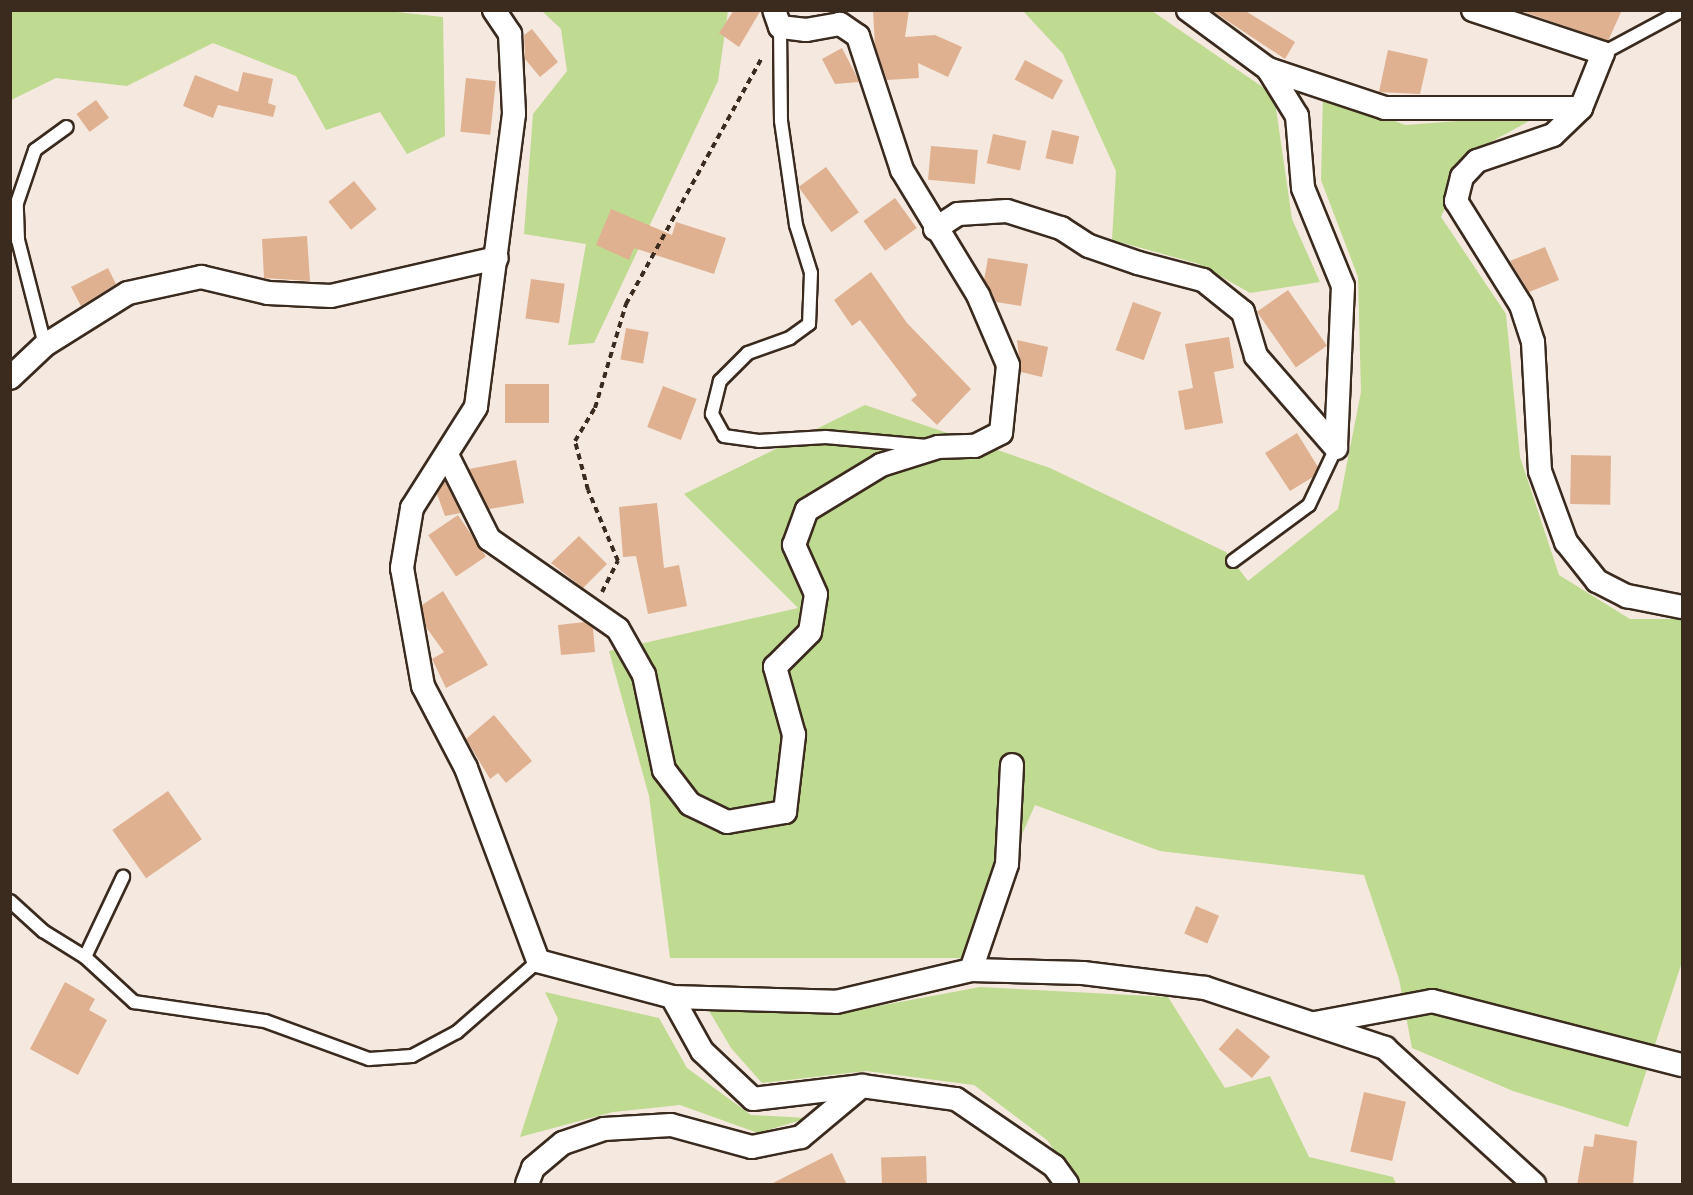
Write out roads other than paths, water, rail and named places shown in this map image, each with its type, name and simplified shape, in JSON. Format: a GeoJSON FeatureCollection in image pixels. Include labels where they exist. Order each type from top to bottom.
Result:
{"type":"FeatureCollection","features":[{"type":"Feature","properties":{"kind":"street"},"geometry":{"type":"LineString","coordinates":[[494,10],[510,34],[514,114],[476,407],[412,508],[402,568],[423,686],[466,768],[537,961],[672,997],[836,1002],[971,970],[1083,973],[1205,988],[1385,1048],[1534,1185]]}},
{"type":"Feature","properties":{"kind":"street"},"geometry":{"type":"LineString","coordinates":[[1188,10],[1268,69],[1384,108],[1581,108]]}},
{"type":"Feature","properties":{"kind":"street"},"geometry":{"type":"LineString","coordinates":[[1473,10],[1603,53],[1581,108],[1553,135],[1477,161],[1462,177],[1456,201],[1521,305],[1533,342],[1540,471],[1566,542],[1597,581],[1627,596],[1683,608]]}},
{"type":"Feature","properties":{"kind":"street"},"geometry":{"type":"LineString","coordinates":[[447,454],[489,539],[618,629],[644,675],[664,770],[690,804],[727,822],[785,812],[794,735],[776,667],[810,632],[816,594],[794,545],[807,510],[881,465],[938,447],[975,446],[1001,433],[1008,365],[978,295],[935,229],[902,170],[858,36],[840,24],[806,30],[777,19]]}},
{"type":"Feature","properties":{"kind":"street"},"geometry":{"type":"LineString","coordinates":[[1268,69],[1297,116],[1303,188],[1343,286],[1336,448]]}},
{"type":"Feature","properties":{"kind":"street"},"geometry":{"type":"LineString","coordinates":[[935,229],[958,214],[1007,211],[1061,228],[1089,246],[1138,263],[1203,280],[1243,312],[1256,356],[1336,448]]}},
{"type":"Feature","properties":{"kind":"street"},"geometry":{"type":"LineString","coordinates":[[10,378],[45,345],[128,293],[201,277],[268,293],[331,296],[497,258]]}},
{"type":"Feature","properties":{"kind":"street"},"geometry":{"type":"LineString","coordinates":[[971,970],[1007,864],[1012,765]]}},
{"type":"Feature","properties":{"kind":"street"},"geometry":{"type":"LineString","coordinates":[[672,997],[702,1051],[753,1099],[862,1086],[956,1099],[1054,1166],[1067,1185]]}},
{"type":"Feature","properties":{"kind":"street"},"geometry":{"type":"LineString","coordinates":[[1314,1023],[1432,1001],[1683,1065]]}},
{"type":"Feature","properties":{"kind":"street"},"geometry":{"type":"LineString","coordinates":[[527,1185],[534,1168],[563,1143],[604,1128],[671,1125],[752,1147],[801,1137],[862,1086]]}},
{"type":"Feature","properties":{"kind":"lane"},"geometry":{"type":"LineString","coordinates":[[1603,53],[1681,11]]}},
{"type":"Feature","properties":{"kind":"lane"},"geometry":{"type":"LineString","coordinates":[[777,19],[781,121],[796,225],[811,273],[809,324],[790,339],[748,353],[720,381],[712,414],[724,436],[759,441],[826,437],[938,447]]}},
{"type":"Feature","properties":{"kind":"lane"},"geometry":{"type":"LineString","coordinates":[[45,345],[18,240],[17,203],[35,150],[67,126]]}},
{"type":"Feature","properties":{"kind":"lane"},"geometry":{"type":"LineString","coordinates":[[1233,561],[1310,505],[1336,448]]}},
{"type":"Feature","properties":{"kind":"lane"},"geometry":{"type":"LineString","coordinates":[[86,957],[123,877]]}},
{"type":"Feature","properties":{"kind":"lane"},"geometry":{"type":"LineString","coordinates":[[10,901],[43,931],[86,957],[134,1002],[265,1021],[369,1059],[412,1056],[457,1032],[537,961]]}}]}
